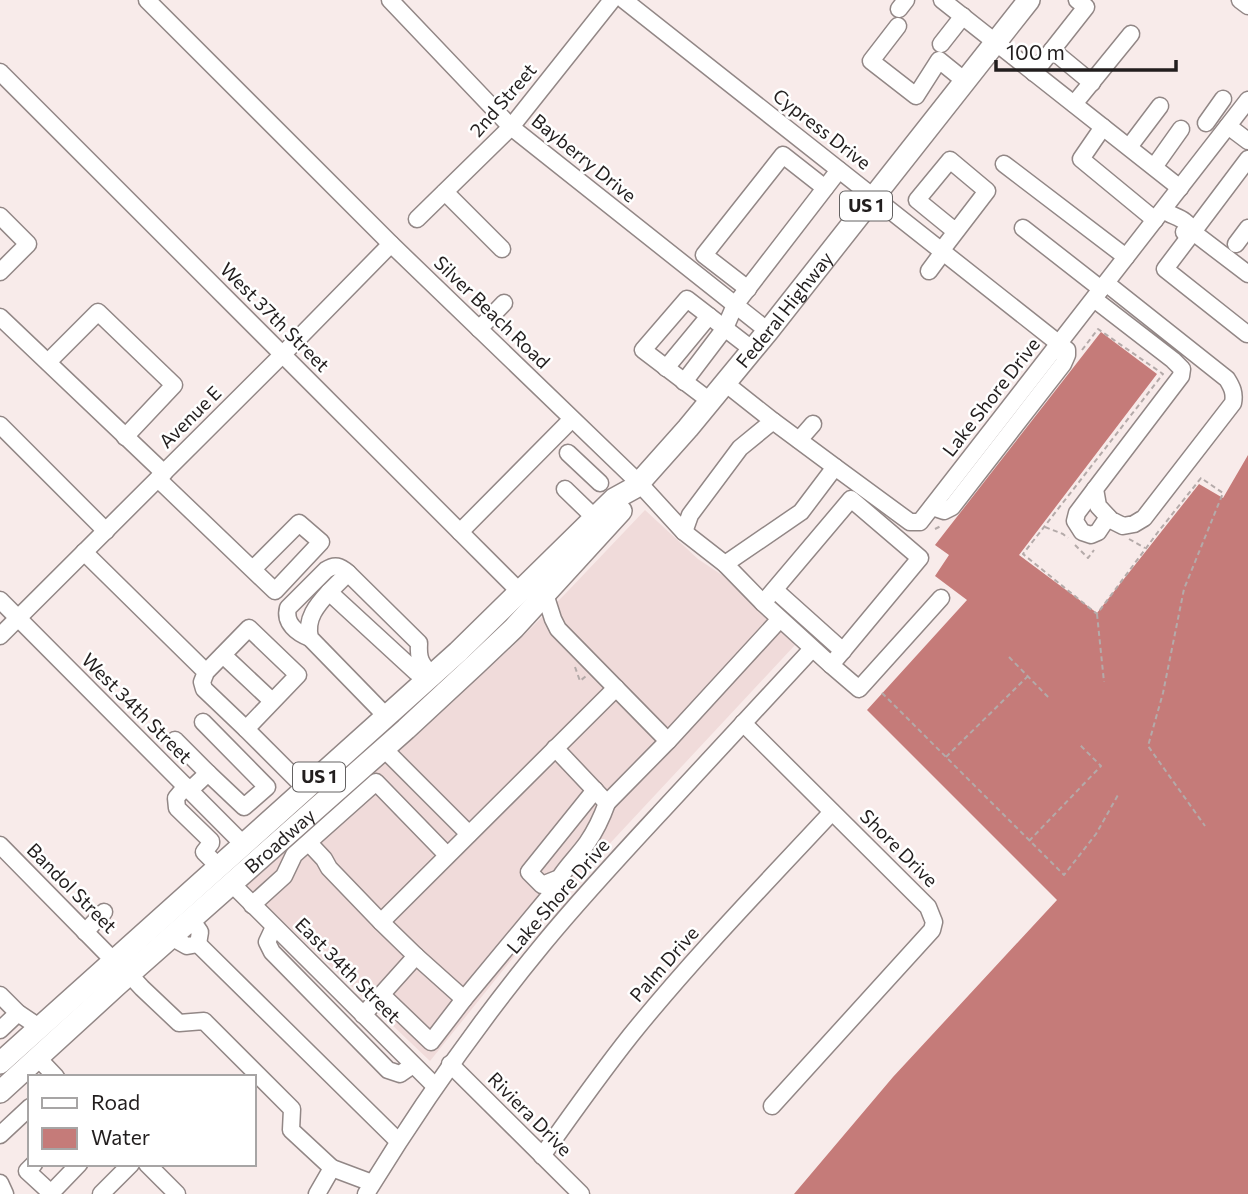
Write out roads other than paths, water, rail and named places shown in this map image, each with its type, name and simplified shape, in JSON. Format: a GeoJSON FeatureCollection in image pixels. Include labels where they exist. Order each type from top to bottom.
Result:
{"type":"FeatureCollection","features":[{"type":"Feature","properties":{"kind":"main road","name":"Federal Highway"},"geometry":{"type":"LineString","coordinates":[[637,486],[768,331],[996,42],[1019,4]]}},
{"type":"Feature","properties":{"kind":"main road","name":"Broadway"},"geometry":{"type":"LineString","coordinates":[[0,1092],[126,968],[218,867],[387,717],[429,672],[458,652],[614,499],[637,486]]}},
{"type":"Feature","properties":{"kind":"main road","name":"Broadway"},"geometry":{"type":"LineString","coordinates":[[2,1054],[171,937],[191,919],[218,867],[383,748],[525,616],[623,509],[637,486]]}},
{"type":"Feature","properties":{"kind":"main road"},"geometry":{"type":"LineString","coordinates":[[383,748],[381,739],[384,732],[455,667],[459,658],[458,652]]}},
{"type":"Feature","properties":{"kind":"street","name":"Silver Beach Road"},"geometry":{"type":"LineString","coordinates":[[147,0],[391,244],[604,449],[684,532],[725,564],[812,649],[859,689],[941,598]]}},
{"type":"Feature","properties":{"kind":"street","name":"Bayberry Drive"},"geometry":{"type":"LineString","coordinates":[[390,0],[511,127],[768,331]]}},
{"type":"Feature","properties":{"kind":"street","name":"2nd Street"},"geometry":{"type":"LineString","coordinates":[[417,219],[511,127],[612,0]]}},
{"type":"Feature","properties":{"kind":"street","name":"Cypress Drive"},"geometry":{"type":"LineString","coordinates":[[624,0],[1059,343]]}},
{"type":"Feature","properties":{"kind":"street"},"geometry":{"type":"LineString","coordinates":[[942,0],[1180,188]]}},
{"type":"Feature","properties":{"kind":"street"},"geometry":{"type":"LineString","coordinates":[[1034,72],[1086,7],[1077,0]]}},
{"type":"Feature","properties":{"kind":"street"},"geometry":{"type":"LineString","coordinates":[[1240,0],[1248,6]]}},
{"type":"Feature","properties":{"kind":"street"},"geometry":{"type":"LineString","coordinates":[[941,44],[963,16]]}},
{"type":"Feature","properties":{"kind":"street"},"geometry":{"type":"LineString","coordinates":[[898,26],[871,61],[939,114]]}},
{"type":"Feature","properties":{"kind":"street"},"geometry":{"type":"LineString","coordinates":[[1074,104],[1131,34]]}},
{"type":"Feature","properties":{"kind":"street"},"geometry":{"type":"LineString","coordinates":[[1052,50],[1092,83]]}},
{"type":"Feature","properties":{"kind":"street"},"geometry":{"type":"LineString","coordinates":[[916,96],[939,60],[965,80]]}},
{"type":"Feature","properties":{"kind":"street","name":"West 37th Street"},"geometry":{"type":"LineString","coordinates":[[0,72],[520,592]]}},
{"type":"Feature","properties":{"kind":"street","name":"Lake Shore Drive"},"geometry":{"type":"LineString","coordinates":[[835,467],[910,522],[920,522],[1126,257],[1163,215],[1180,188],[1248,100]]}},
{"type":"Feature","properties":{"kind":"street"},"geometry":{"type":"LineString","coordinates":[[1129,147],[1160,106]]}},
{"type":"Feature","properties":{"kind":"street"},"geometry":{"type":"LineString","coordinates":[[1214,111],[1248,141]]}},
{"type":"Feature","properties":{"kind":"street"},"geometry":{"type":"LineString","coordinates":[[1103,127],[1081,159],[1163,215],[1181,219],[1190,225],[1193,232],[1248,274]]}},
{"type":"Feature","properties":{"kind":"street"},"geometry":{"type":"LineString","coordinates":[[1154,167],[1181,129]]}},
{"type":"Feature","properties":{"kind":"street"},"geometry":{"type":"LineString","coordinates":[[710,401],[643,350],[687,299],[704,255],[797,136]]}},
{"type":"Feature","properties":{"kind":"street"},"geometry":{"type":"LineString","coordinates":[[783,155],[825,188]]}},
{"type":"Feature","properties":{"kind":"street"},"geometry":{"type":"LineString","coordinates":[[1247,334],[1165,269],[1248,159]]}},
{"type":"Feature","properties":{"kind":"street"},"geometry":{"type":"LineString","coordinates":[[929,271],[987,191],[950,160],[917,200],[956,231]]}},
{"type":"Feature","properties":{"kind":"street"},"geometry":{"type":"LineString","coordinates":[[1004,164],[1126,257]]}},
{"type":"Feature","properties":{"kind":"street"},"geometry":{"type":"LineString","coordinates":[[684,382],[725,328],[735,305],[839,170]]}},
{"type":"Feature","properties":{"kind":"street"},"geometry":{"type":"LineString","coordinates":[[445,192],[502,249]]}},
{"type":"Feature","properties":{"kind":"street"},"geometry":{"type":"LineString","coordinates":[[0,216],[28,244],[0,272]]}},
{"type":"Feature","properties":{"kind":"street"},"geometry":{"type":"LineString","coordinates":[[1023,228],[1100,290],[1192,352],[1227,379],[1232,387],[1233,403],[1144,518],[1123,526],[1108,517],[1098,506],[1096,489]]}},
{"type":"Feature","properties":{"kind":"street"},"geometry":{"type":"LineString","coordinates":[[1236,244],[1248,228]]}},
{"type":"Feature","properties":{"kind":"street","name":"Avenue E"},"geometry":{"type":"LineString","coordinates":[[0,636],[391,244]]}},
{"type":"Feature","properties":{"kind":"street"},"geometry":{"type":"LineString","coordinates":[[704,255],[748,289]]}},
{"type":"Feature","properties":{"kind":"street"},"geometry":{"type":"LineString","coordinates":[[1100,290],[1182,369],[1181,376]]}},
{"type":"Feature","properties":{"kind":"street"},"geometry":{"type":"LineString","coordinates":[[687,299],[752,350]]}},
{"type":"Feature","properties":{"kind":"street"},"geometry":{"type":"LineString","coordinates":[[479,329],[504,303]]}},
{"type":"Feature","properties":{"kind":"street"},"geometry":{"type":"LineString","coordinates":[[48,362],[98,312],[174,386],[125,437]]}},
{"type":"Feature","properties":{"kind":"street"},"geometry":{"type":"LineString","coordinates":[[666,368],[709,316]]}},
{"type":"Feature","properties":{"kind":"street"},"geometry":{"type":"LineString","coordinates":[[0,317],[125,437],[253,569]]}},
{"type":"Feature","properties":{"kind":"street"},"geometry":{"type":"LineString","coordinates":[[1108,517],[1098,532],[1091,535],[1082,532],[1075,521],[1077,513],[1194,358],[1192,352]]}},
{"type":"Feature","properties":{"kind":"street"},"geometry":{"type":"LineString","coordinates":[[725,383],[835,467],[801,512],[725,564]]}},
{"type":"Feature","properties":{"kind":"street"},"geometry":{"type":"LineString","coordinates":[[460,532],[572,419]]}},
{"type":"Feature","properties":{"kind":"street"},"geometry":{"type":"LineString","coordinates":[[684,532],[690,515],[740,448],[773,421]]}},
{"type":"Feature","properties":{"kind":"street"},"geometry":{"type":"LineString","coordinates":[[799,440],[813,424]]}},
{"type":"Feature","properties":{"kind":"street"},"geometry":{"type":"LineString","coordinates":[[0,425],[106,531]]}},
{"type":"Feature","properties":{"kind":"street"},"geometry":{"type":"LineString","coordinates":[[585,470],[604,449]]}},
{"type":"Feature","properties":{"kind":"street"},"geometry":{"type":"LineString","coordinates":[[568,453],[600,483]]}},
{"type":"Feature","properties":{"kind":"street"},"geometry":{"type":"LineString","coordinates":[[565,489],[595,518]]}},
{"type":"Feature","properties":{"kind":"street"},"geometry":{"type":"LineString","coordinates":[[763,603],[851,499],[920,558],[831,665]]}},
{"type":"Feature","properties":{"kind":"street"},"geometry":{"type":"LineString","coordinates":[[84,552],[206,672]]}},
{"type":"Feature","properties":{"kind":"street"},"geometry":{"type":"LineString","coordinates":[[387,717],[310,638],[302,635],[289,623],[286,616],[288,608],[326,569],[338,566],[419,643],[420,663],[429,672]]}},
{"type":"Feature","properties":{"kind":"street"},"geometry":{"type":"LineString","coordinates":[[310,638],[314,607],[348,573]]}},
{"type":"Feature","properties":{"kind":"street"},"geometry":{"type":"LineString","coordinates":[[775,590],[843,651]]}},
{"type":"Feature","properties":{"kind":"street"},"geometry":{"type":"LineString","coordinates":[[329,592],[416,672],[429,672]]}},
{"type":"Feature","properties":{"kind":"street"},"geometry":{"type":"LineString","coordinates":[[545,594],[558,629],[668,741]]}},
{"type":"Feature","properties":{"kind":"street","name":"West 34th Street"},"geometry":{"type":"LineString","coordinates":[[0,600],[244,845]]}},
{"type":"Feature","properties":{"kind":"street"},"geometry":{"type":"LineString","coordinates":[[525,616],[558,629]]}},
{"type":"Feature","properties":{"kind":"street"},"geometry":{"type":"LineString","coordinates":[[382,995],[431,1042],[552,894],[557,879],[598,826],[607,803],[780,619]]}},
{"type":"Feature","properties":{"kind":"street"},"geometry":{"type":"LineString","coordinates":[[246,729],[298,675],[249,628],[206,672],[202,682],[204,689],[306,789]]}},
{"type":"Feature","properties":{"kind":"street","name":"Lake Shore Drive"},"geometry":{"type":"LineString","coordinates":[[369,1189],[450,1064],[554,931],[812,649]]}},
{"type":"Feature","properties":{"kind":"street"},"geometry":{"type":"LineString","coordinates":[[223,655],[272,701]]}},
{"type":"Feature","properties":{"kind":"street"},"geometry":{"type":"LineString","coordinates":[[381,922],[616,688]]}},
{"type":"Feature","properties":{"kind":"street"},"geometry":{"type":"LineString","coordinates":[[175,740],[244,807],[267,787],[203,722]]}},
{"type":"Feature","properties":{"kind":"street","name":"Shore Drive"},"geometry":{"type":"LineString","coordinates":[[743,723],[928,907],[934,922],[932,930],[772,1106]]}},
{"type":"Feature","properties":{"kind":"street"},"geometry":{"type":"LineString","coordinates":[[383,748],[469,834]]}},
{"type":"Feature","properties":{"kind":"street"},"geometry":{"type":"LineString","coordinates":[[555,748],[607,803]]}},
{"type":"Feature","properties":{"kind":"street"},"geometry":{"type":"LineString","coordinates":[[208,773],[176,798],[175,803],[211,841],[218,867]]}},
{"type":"Feature","properties":{"kind":"street"},"geometry":{"type":"LineString","coordinates":[[252,905],[284,876],[294,855],[376,782],[447,855]]}},
{"type":"Feature","properties":{"kind":"street"},"geometry":{"type":"LineString","coordinates":[[557,879],[542,885],[529,872],[595,790]]}},
{"type":"Feature","properties":{"kind":"street"},"geometry":{"type":"LineString","coordinates":[[196,827],[211,812]]}},
{"type":"Feature","properties":{"kind":"street","name":"Palm Drive"},"geometry":{"type":"LineString","coordinates":[[542,1156],[632,1034],[686,970],[832,812]]}},
{"type":"Feature","properties":{"kind":"street"},"geometry":{"type":"LineString","coordinates":[[309,843],[381,922],[464,999]]}},
{"type":"Feature","properties":{"kind":"street","name":"Bandol Street"},"geometry":{"type":"LineString","coordinates":[[0,845],[179,1023],[204,1021],[292,1109],[291,1130],[331,1168]]}},
{"type":"Feature","properties":{"kind":"street","name":"East 34th Street"},"geometry":{"type":"LineString","coordinates":[[218,867],[252,905],[435,1086]]}},
{"type":"Feature","properties":{"kind":"street"},"geometry":{"type":"LineString","coordinates":[[85,932],[104,912]]}},
{"type":"Feature","properties":{"kind":"street"},"geometry":{"type":"LineString","coordinates":[[191,919],[200,932],[198,944]]}},
{"type":"Feature","properties":{"kind":"street"},"geometry":{"type":"LineString","coordinates":[[280,933],[267,942],[272,952],[388,1070],[400,1074],[413,1065]]}},
{"type":"Feature","properties":{"kind":"street"},"geometry":{"type":"LineString","coordinates":[[171,937],[187,946],[198,944]]}},
{"type":"Feature","properties":{"kind":"street"},"geometry":{"type":"LineString","coordinates":[[198,944],[398,1141]]}},
{"type":"Feature","properties":{"kind":"street"},"geometry":{"type":"LineString","coordinates":[[363,1015],[416,956]]}},
{"type":"Feature","properties":{"kind":"street"},"geometry":{"type":"LineString","coordinates":[[0,995],[18,1013],[39,1027]]}},
{"type":"Feature","properties":{"kind":"street"},"geometry":{"type":"LineString","coordinates":[[0,1030],[18,1013]]}},
{"type":"Feature","properties":{"kind":"street"},"geometry":{"type":"LineString","coordinates":[[37,1057],[54,1075]]}},
{"type":"Feature","properties":{"kind":"street","name":"Riviera Drive"},"geometry":{"type":"LineString","coordinates":[[450,1064],[581,1194]]}},
{"type":"Feature","properties":{"kind":"street"},"geometry":{"type":"LineString","coordinates":[[0,1135],[28,1109]]}},
{"type":"Feature","properties":{"kind":"street"},"geometry":{"type":"LineString","coordinates":[[32,1166],[27,1171],[52,1194],[77,1166]]}},
{"type":"Feature","properties":{"kind":"street"},"geometry":{"type":"LineString","coordinates":[[101,1194],[129,1166]]}},
{"type":"Feature","properties":{"kind":"street"},"geometry":{"type":"LineString","coordinates":[[149,1166],[177,1194]]}},
{"type":"Feature","properties":{"kind":"street"},"geometry":{"type":"LineString","coordinates":[[317,1194],[331,1168],[369,1189]]}},
{"type":"Feature","properties":{"kind":"street"},"geometry":{"type":"LineString","coordinates":[[0,1183],[5,1194]]}},
{"type":"Feature","properties":{"kind":"water"},"geometry":{"type":"Polygon","coordinates":[[[1101,332],[1157,374],[1019,555],[1097,613],[1199,484],[1223,498],[1248,455],[1248,1194],[794,1194],[893,1077],[1057,900],[867,710],[967,600],[935,576],[949,555],[935,545],[1101,332]]]}}]}
